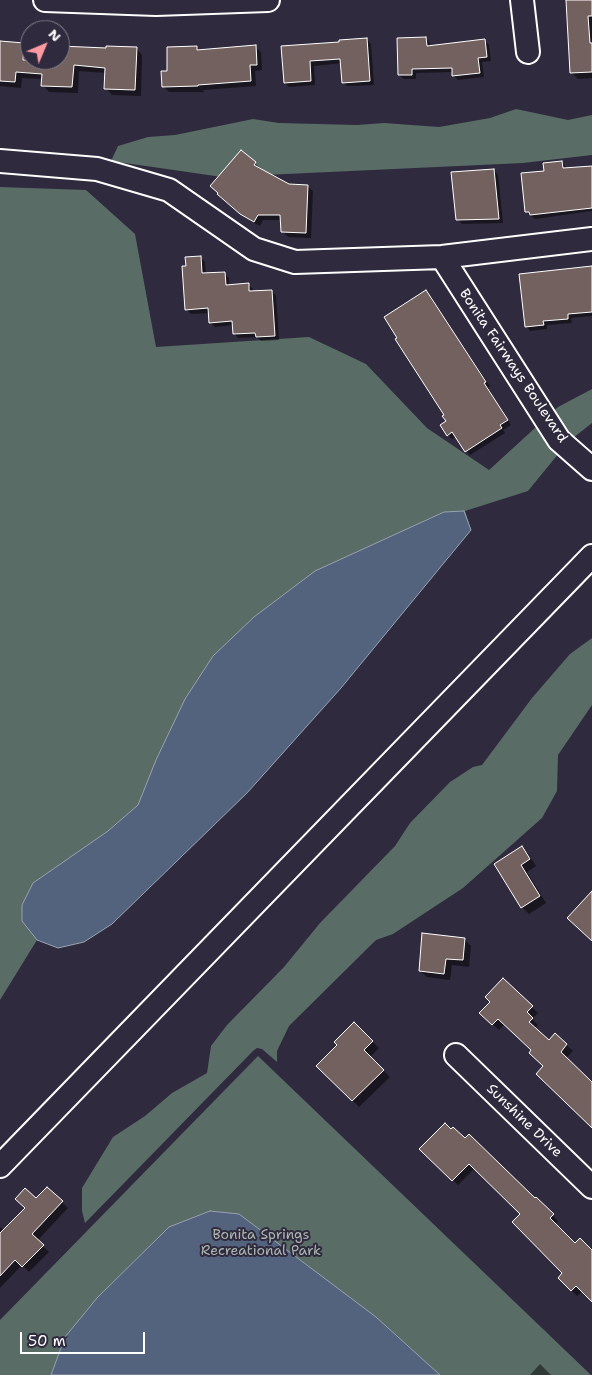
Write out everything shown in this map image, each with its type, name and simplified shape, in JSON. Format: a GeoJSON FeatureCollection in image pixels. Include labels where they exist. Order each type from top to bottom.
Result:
{"type":"FeatureCollection","features":[{"type":"Feature","properties":{"kind":"street"},"geometry":{"type":"LineString","coordinates":[[45,0],[156,4],[268,0]]}},
{"type":"Feature","properties":{"kind":"street"},"geometry":{"type":"LineString","coordinates":[[522,0],[528,52]]}},
{"type":"Feature","properties":{"kind":"street"},"geometry":{"type":"LineString","coordinates":[[0,161],[96,169],[169,190],[254,249],[295,262],[442,258],[592,239]]}},
{"type":"Feature","properties":{"kind":"street","name":"Bonita Fairways Boulevard"},"geometry":{"type":"LineString","coordinates":[[442,258],[559,440],[592,469]]}},
{"type":"Feature","properties":{"kind":"street"},"geometry":{"type":"LineString","coordinates":[[4,1154],[592,556]]}},
{"type":"Feature","properties":{"kind":"street","name":"Sunshine Drive"},"geometry":{"type":"LineString","coordinates":[[456,1055],[592,1186]]}},
{"type":"Feature","properties":{"kind":"green space"},"geometry":{"type":"Polygon","coordinates":[[[516,109],[568,120],[592,115],[592,155],[523,163],[222,177],[111,161],[118,146],[148,137],[175,135],[253,119],[279,123],[357,125],[384,123],[439,127],[490,118],[516,109]]]}},
{"type":"Feature","properties":{"kind":"green space"},"geometry":{"type":"Polygon","coordinates":[[[0,187],[86,190],[135,234],[156,347],[309,337],[366,364],[427,428],[489,470],[558,407],[592,389],[592,423],[568,442],[528,491],[465,511],[471,530],[341,688],[247,793],[112,924],[84,942],[58,948],[37,940],[0,1000],[0,187]]]}},
{"type":"Feature","properties":{"kind":"green space"},"geometry":{"type":"Polygon","coordinates":[[[592,638],[592,705],[558,755],[557,791],[542,818],[463,888],[393,934],[376,940],[289,1026],[277,1051],[277,1062],[262,1049],[257,1048],[253,1051],[85,1223],[82,1211],[82,1188],[113,1137],[145,1116],[172,1093],[207,1073],[211,1046],[227,1025],[284,967],[320,923],[395,846],[410,823],[450,782],[473,767],[482,765],[532,698],[570,654],[592,638]]]}},
{"type":"Feature","properties":{"kind":"green space","name":"Bonita Springs Recreational Park"},"geometry":{"type":"Polygon","coordinates":[[[258,1056],[591,1375],[0,1375],[0,1320],[258,1056]]]}},
{"type":"Feature","properties":{"kind":"water"},"geometry":{"type":"Polygon","coordinates":[[[464,511],[471,530],[341,688],[247,793],[112,924],[84,942],[58,948],[37,940],[22,921],[22,905],[33,883],[108,831],[138,805],[156,760],[185,699],[213,656],[254,617],[315,571],[444,512],[464,511]]]}},
{"type":"Feature","properties":{"kind":"water"},"geometry":{"type":"Polygon","coordinates":[[[210,1211],[239,1214],[376,1317],[440,1375],[51,1375],[65,1337],[97,1298],[169,1227],[210,1211]]]}},
{"type":"Feature","properties":{"kind":"building"},"geometry":{"type":"Polygon","coordinates":[[[566,0],[592,0],[592,16],[588,16],[590,43],[592,43],[592,72],[570,73],[566,0]]]}},
{"type":"Feature","properties":{"kind":"building"},"geometry":{"type":"Polygon","coordinates":[[[426,37],[427,46],[485,39],[487,57],[478,58],[480,73],[452,76],[452,68],[412,69],[412,75],[398,75],[397,38],[426,37]]]}},
{"type":"Feature","properties":{"kind":"building"},"geometry":{"type":"Polygon","coordinates":[[[367,38],[370,81],[342,83],[340,59],[310,61],[311,81],[284,83],[281,46],[367,38]]]}},
{"type":"Feature","properties":{"kind":"building"},"geometry":{"type":"Polygon","coordinates":[[[0,41],[20,43],[20,70],[70,70],[70,46],[137,47],[135,90],[104,89],[105,68],[74,65],[72,87],[41,86],[42,74],[16,72],[15,82],[0,81],[0,41]]]}},
{"type":"Feature","properties":{"kind":"building"},"geometry":{"type":"Polygon","coordinates":[[[256,45],[257,65],[250,65],[251,81],[162,87],[161,71],[167,71],[167,47],[197,46],[197,50],[256,45]]]}},
{"type":"Feature","properties":{"kind":"building"},"geometry":{"type":"Polygon","coordinates":[[[241,150],[256,162],[254,165],[289,184],[308,185],[306,233],[281,232],[280,215],[258,215],[254,222],[240,214],[210,186],[241,150]]]}},
{"type":"Feature","properties":{"kind":"building"},"geometry":{"type":"Polygon","coordinates":[[[562,161],[563,168],[592,166],[592,208],[530,215],[529,212],[525,212],[521,173],[544,171],[543,163],[562,161]]]}},
{"type":"Feature","properties":{"kind":"building"},"geometry":{"type":"Polygon","coordinates":[[[494,169],[499,219],[456,220],[451,172],[494,169]]]}},
{"type":"Feature","properties":{"kind":"building"},"geometry":{"type":"Polygon","coordinates":[[[201,256],[202,273],[225,272],[226,285],[249,283],[249,291],[272,290],[275,336],[256,337],[255,333],[233,334],[232,321],[209,323],[208,308],[185,310],[182,266],[186,266],[185,257],[201,256]]]}},
{"type":"Feature","properties":{"kind":"building"},"geometry":{"type":"Polygon","coordinates":[[[592,266],[592,312],[568,314],[568,319],[543,321],[544,325],[525,327],[519,274],[592,266]]]}},
{"type":"Feature","properties":{"kind":"building"},"geometry":{"type":"Polygon","coordinates":[[[426,290],[486,382],[484,383],[508,420],[500,425],[502,428],[465,452],[452,432],[447,436],[440,425],[446,421],[442,416],[444,415],[395,339],[397,338],[384,317],[426,290]]]}},
{"type":"Feature","properties":{"kind":"building"},"geometry":{"type":"Polygon","coordinates":[[[522,846],[530,859],[521,865],[540,896],[521,908],[494,864],[522,846]]]}},
{"type":"Feature","properties":{"kind":"building"},"geometry":{"type":"Polygon","coordinates":[[[592,891],[592,941],[567,918],[592,891]]]}},
{"type":"Feature","properties":{"kind":"building"},"geometry":{"type":"Polygon","coordinates":[[[422,933],[465,938],[463,960],[446,959],[444,974],[419,971],[422,933]]]}},
{"type":"Feature","properties":{"kind":"building"},"geometry":{"type":"Polygon","coordinates":[[[503,978],[533,1006],[527,1012],[533,1018],[529,1022],[549,1040],[555,1033],[567,1044],[561,1052],[592,1082],[592,1128],[536,1074],[543,1066],[529,1053],[531,1050],[498,1019],[492,1025],[479,1013],[490,1002],[485,997],[503,978]]]}},
{"type":"Feature","properties":{"kind":"building"},"geometry":{"type":"Polygon","coordinates":[[[354,1022],[373,1041],[364,1050],[384,1070],[352,1101],[316,1066],[337,1045],[334,1042],[354,1022]]]}},
{"type":"Feature","properties":{"kind":"building"},"geometry":{"type":"Polygon","coordinates":[[[445,1123],[451,1129],[453,1127],[465,1138],[469,1134],[554,1214],[550,1218],[575,1243],[580,1238],[592,1250],[592,1302],[576,1286],[571,1291],[558,1278],[562,1273],[512,1222],[520,1214],[469,1164],[452,1181],[419,1149],[445,1123]]]}},
{"type":"Feature","properties":{"kind":"building"},"geometry":{"type":"Polygon","coordinates":[[[47,1187],[63,1201],[32,1234],[44,1245],[22,1267],[15,1260],[0,1276],[0,1233],[25,1208],[15,1199],[25,1188],[36,1198],[47,1187]]]}}]}
